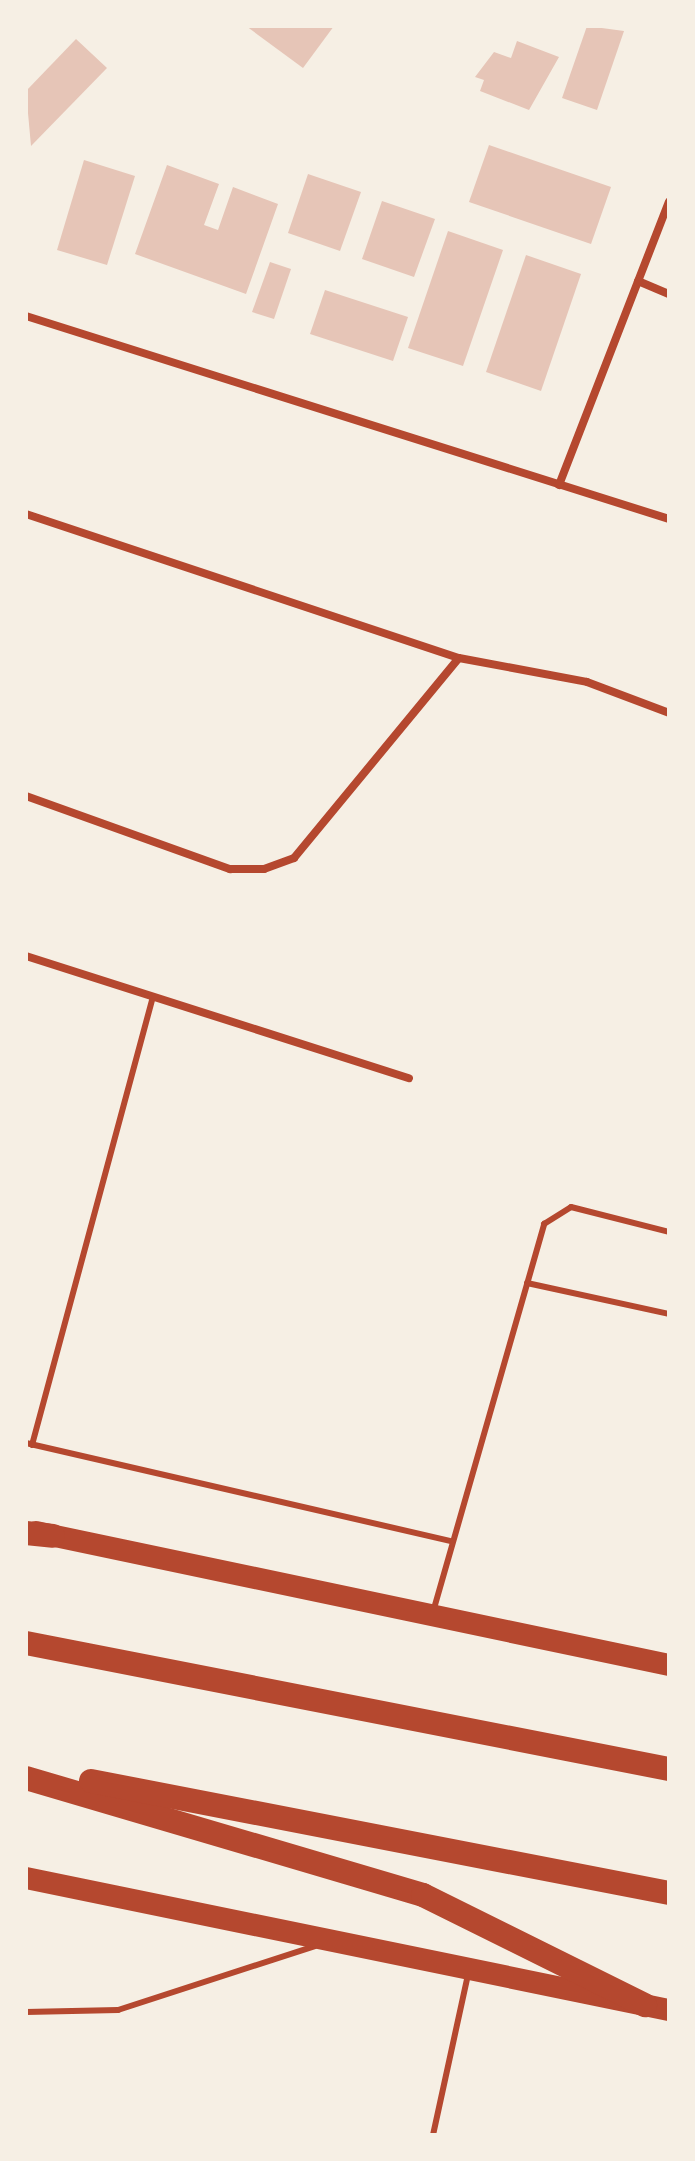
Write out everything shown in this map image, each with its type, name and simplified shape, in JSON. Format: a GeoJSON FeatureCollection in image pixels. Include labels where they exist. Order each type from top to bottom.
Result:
{"type":"FeatureCollection","features":[{"type":"Feature","properties":{"kind":"highway"},"geometry":{"type":"LineString","coordinates":[[26,1532],[669,1665]]}},
{"type":"Feature","properties":{"kind":"highway"},"geometry":{"type":"LineString","coordinates":[[26,1643],[669,1769]]}},
{"type":"Feature","properties":{"kind":"highway"},"geometry":{"type":"LineString","coordinates":[[26,1768],[669,1893]]}},
{"type":"Feature","properties":{"kind":"highway"},"geometry":{"type":"LineString","coordinates":[[26,1778],[423,1895],[645,2005]]}},
{"type":"Feature","properties":{"kind":"highway"},"geometry":{"type":"LineString","coordinates":[[26,1878],[669,2010]]}},
{"type":"Feature","properties":{"kind":"street"},"geometry":{"type":"LineString","coordinates":[[559,485],[669,202]]}},
{"type":"Feature","properties":{"kind":"street"},"geometry":{"type":"LineString","coordinates":[[638,281],[669,294]]}},
{"type":"Feature","properties":{"kind":"street"},"geometry":{"type":"LineString","coordinates":[[26,316],[669,519]]}},
{"type":"Feature","properties":{"kind":"street"},"geometry":{"type":"LineString","coordinates":[[26,514],[459,658],[587,682],[669,713]]}},
{"type":"Feature","properties":{"kind":"street"},"geometry":{"type":"LineString","coordinates":[[26,796],[230,869],[264,869],[294,858],[459,658]]}},
{"type":"Feature","properties":{"kind":"street"},"geometry":{"type":"LineString","coordinates":[[26,956],[409,1078]]}},
{"type":"Feature","properties":{"kind":"lane"},"geometry":{"type":"LineString","coordinates":[[153,997],[29,1444],[450,1541]]}},
{"type":"Feature","properties":{"kind":"lane"},"geometry":{"type":"LineString","coordinates":[[432,1616],[450,1541],[544,1224],[555,1212],[571,1207],[669,1232]]}},
{"type":"Feature","properties":{"kind":"lane"},"geometry":{"type":"LineString","coordinates":[[527,1283],[669,1314]]}},
{"type":"Feature","properties":{"kind":"lane"},"geometry":{"type":"LineString","coordinates":[[26,2012],[118,2010],[330,1941]]}},
{"type":"Feature","properties":{"kind":"lane"},"geometry":{"type":"LineString","coordinates":[[433,2135],[469,1969]]}},
{"type":"Feature","properties":{"kind":"building"},"geometry":{"type":"Polygon","coordinates":[[[246,26],[334,26],[303,68],[246,26]]]}},
{"type":"Feature","properties":{"kind":"building"},"geometry":{"type":"Polygon","coordinates":[[[587,26],[624,31],[597,110],[562,98],[587,26]]]}},
{"type":"Feature","properties":{"kind":"building"},"geometry":{"type":"Polygon","coordinates":[[[76,39],[107,68],[31,146],[26,91],[76,39]]]}},
{"type":"Feature","properties":{"kind":"building"},"geometry":{"type":"Polygon","coordinates":[[[517,41],[559,57],[529,110],[480,91],[484,80],[475,77],[494,52],[511,58],[517,41]]]}},
{"type":"Feature","properties":{"kind":"building"},"geometry":{"type":"Polygon","coordinates":[[[489,145],[611,187],[591,244],[469,202],[489,145]]]}},
{"type":"Feature","properties":{"kind":"building"},"geometry":{"type":"Polygon","coordinates":[[[84,160],[135,176],[107,265],[57,250],[84,160]]]}},
{"type":"Feature","properties":{"kind":"building"},"geometry":{"type":"Polygon","coordinates":[[[167,165],[219,184],[204,225],[218,230],[233,187],[278,204],[246,294],[135,254],[167,165]]]}},
{"type":"Feature","properties":{"kind":"building"},"geometry":{"type":"Polygon","coordinates":[[[308,174],[361,192],[340,251],[288,233],[308,174]]]}},
{"type":"Feature","properties":{"kind":"building"},"geometry":{"type":"Polygon","coordinates":[[[382,201],[435,219],[414,277],[362,259],[382,201]]]}},
{"type":"Feature","properties":{"kind":"building"},"geometry":{"type":"Polygon","coordinates":[[[448,231],[503,250],[463,366],[408,348],[448,231]]]}},
{"type":"Feature","properties":{"kind":"building"},"geometry":{"type":"Polygon","coordinates":[[[526,255],[581,274],[541,391],[486,372],[526,255]]]}},
{"type":"Feature","properties":{"kind":"building"},"geometry":{"type":"Polygon","coordinates":[[[270,262],[291,269],[274,319],[252,312],[270,262]]]}},
{"type":"Feature","properties":{"kind":"building"},"geometry":{"type":"Polygon","coordinates":[[[325,290],[408,317],[393,361],[310,334],[325,290]]]}}]}
